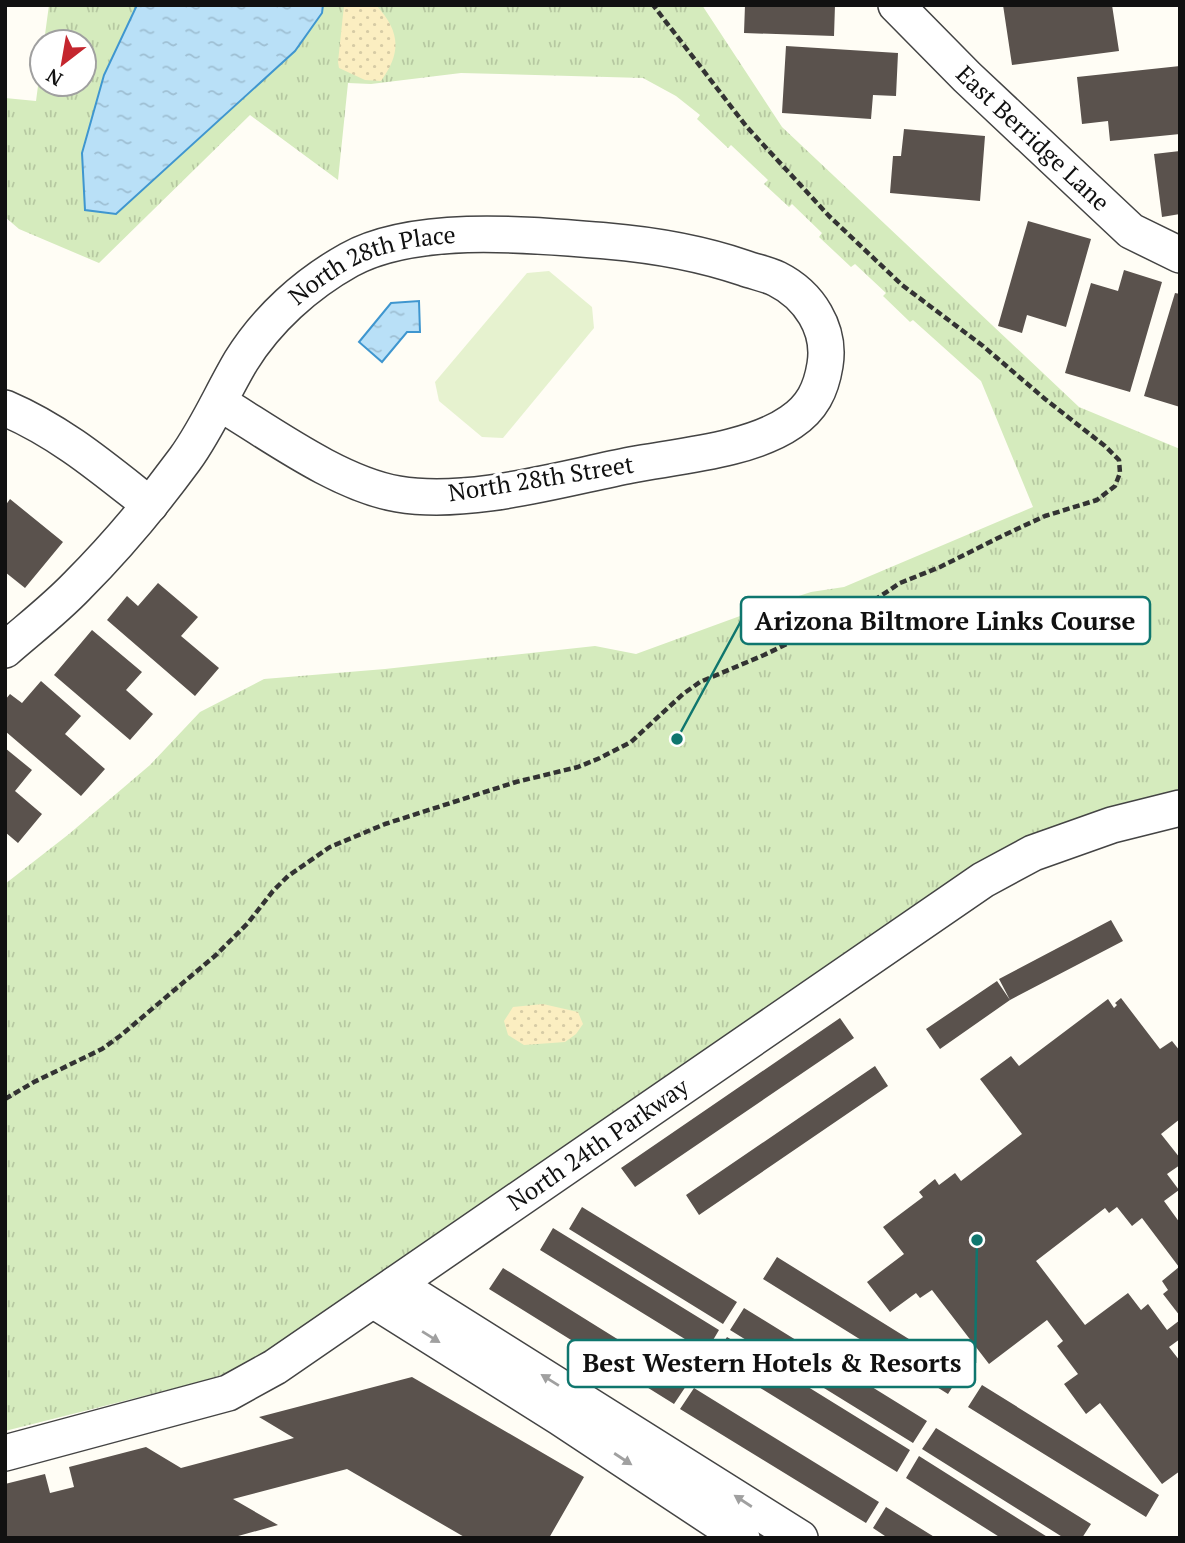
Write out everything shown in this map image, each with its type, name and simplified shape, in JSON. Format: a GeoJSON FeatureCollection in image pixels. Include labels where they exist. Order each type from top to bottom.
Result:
{"type":"FeatureCollection","features":[{"type":"Feature","properties":{"kind":"street","name":"East Berridge Lane"},"geometry":{"type":"LineString","coordinates":[[896,5],[967,77],[1132,231],[1180,256]]}},
{"type":"Feature","properties":{"kind":"street","name":"North 28th Place"},"geometry":{"type":"LineString","coordinates":[[5,650],[76,588],[150,505],[188,455],[220,403],[242,360],[270,320],[316,280],[352,258],[391,244],[431,238],[524,234],[653,245],[733,264],[779,280],[810,305],[824,330],[826,360],[820,388]]}},
{"type":"Feature","properties":{"kind":"street","name":"North 28th Street"},"geometry":{"type":"LineString","coordinates":[[220,403],[332,470],[372,488],[399,494],[455,496],[493,492],[762,438],[788,424],[809,408],[820,388]]}},
{"type":"Feature","properties":{"kind":"street"},"geometry":{"type":"LineString","coordinates":[[5,408],[28,417],[70,441],[150,505]]}},
{"type":"Feature","properties":{"kind":"street","name":"North 24th Parkway"},"geometry":{"type":"LineString","coordinates":[[5,1453],[228,1393],[275,1367],[983,880],[1033,853],[1112,825],[1180,808]]}},
{"type":"Feature","properties":{"kind":"street"},"geometry":{"type":"LineString","coordinates":[[385,1292],[559,1417],[742,1538]]}},
{"type":"Feature","properties":{"kind":"street"},"geometry":{"type":"LineString","coordinates":[[385,1292],[800,1538]]}},
{"type":"Feature","properties":{"kind":"path"},"geometry":{"type":"LineString","coordinates":[[5,1099],[84,1059],[120,1036],[216,955],[288,876],[330,847],[386,824],[516,782],[579,768],[631,742],[700,682],[864,607],[900,583],[940,567],[1012,531],[1045,516],[1097,500],[1115,486],[1120,474],[1119,460],[983,346],[902,285],[829,216],[746,127],[653,5]]}},
{"type":"Feature","properties":{"kind":"green space"},"geometry":{"type":"Polygon","coordinates":[[[49,5],[702,5],[782,127],[1079,407],[1180,449],[1180,789],[1104,808],[1036,835],[264,1358],[211,1379],[5,1431],[5,884],[150,765],[200,712],[264,679],[595,646],[636,654],[811,592],[844,587],[1033,507],[981,381],[913,320],[910,322],[883,296],[886,293],[855,264],[851,267],[819,237],[822,233],[792,204],[789,207],[764,184],[768,180],[731,145],[728,148],[697,119],[700,115],[676,96],[643,78],[461,73],[371,84],[348,83],[338,180],[250,115],[99,263],[19,229],[5,217],[5,98],[36,101],[36,98],[98,98],[98,28],[46,28],[49,5]]]}},
{"type":"Feature","properties":{"kind":"green space"},"geometry":{"type":"Polygon","coordinates":[[[549,271],[592,307],[594,328],[503,438],[482,437],[439,401],[435,382],[527,273],[549,271]]]}},
{"type":"Feature","properties":{"kind":"sand"},"geometry":{"type":"Polygon","coordinates":[[[344,5],[376,5],[390,24],[394,33],[395,51],[381,81],[365,80],[339,68],[344,5]]]}},
{"type":"Feature","properties":{"kind":"sand"},"geometry":{"type":"Polygon","coordinates":[[[543,1004],[578,1012],[583,1024],[576,1034],[565,1042],[524,1045],[508,1035],[504,1021],[513,1007],[543,1004]]]}},
{"type":"Feature","properties":{"kind":"water"},"geometry":{"type":"Polygon","coordinates":[[[137,5],[323,5],[322,13],[295,51],[116,214],[85,210],[82,153],[104,75],[137,5]]]}},
{"type":"Feature","properties":{"kind":"water"},"geometry":{"type":"Polygon","coordinates":[[[419,301],[420,332],[407,332],[382,362],[359,342],[391,303],[419,301]]]}},
{"type":"Feature","properties":{"kind":"building"},"geometry":{"type":"Polygon","coordinates":[[[745,5],[835,5],[834,36],[744,33],[745,5]]]}},
{"type":"Feature","properties":{"kind":"building"},"geometry":{"type":"Polygon","coordinates":[[[1003,5],[1112,5],[1119,51],[1012,65],[1003,5]]]}},
{"type":"Feature","properties":{"kind":"building"},"geometry":{"type":"Polygon","coordinates":[[[786,46],[898,53],[896,96],[873,95],[871,119],[782,113],[786,46]]]}},
{"type":"Feature","properties":{"kind":"building"},"geometry":{"type":"Polygon","coordinates":[[[1180,66],[1180,134],[1110,141],[1108,121],[1082,124],[1077,77],[1180,66]]]}},
{"type":"Feature","properties":{"kind":"building"},"geometry":{"type":"Polygon","coordinates":[[[904,129],[985,136],[980,201],[890,193],[893,156],[901,156],[904,129]]]}},
{"type":"Feature","properties":{"kind":"building"},"geometry":{"type":"Polygon","coordinates":[[[1180,151],[1180,214],[1162,217],[1154,154],[1180,151]]]}},
{"type":"Feature","properties":{"kind":"building"},"geometry":{"type":"Polygon","coordinates":[[[1028,221],[1091,239],[1066,327],[1027,315],[1022,333],[998,326],[1028,221]]]}},
{"type":"Feature","properties":{"kind":"building"},"geometry":{"type":"Polygon","coordinates":[[[1124,270],[1162,282],[1130,392],[1065,373],[1091,283],[1118,291],[1124,270]]]}},
{"type":"Feature","properties":{"kind":"building"},"geometry":{"type":"Polygon","coordinates":[[[1175,293],[1180,294],[1180,407],[1144,396],[1175,293]]]}},
{"type":"Feature","properties":{"kind":"building"},"geometry":{"type":"Polygon","coordinates":[[[10,499],[63,542],[25,588],[5,572],[5,506],[10,499]]]}},
{"type":"Feature","properties":{"kind":"building"},"geometry":{"type":"Polygon","coordinates":[[[158,583],[198,617],[181,636],[219,668],[195,696],[107,620],[127,596],[138,606],[158,583]]]}},
{"type":"Feature","properties":{"kind":"building"},"geometry":{"type":"Polygon","coordinates":[[[92,630],[142,672],[126,690],[153,714],[130,740],[54,675],[92,630]]]}},
{"type":"Feature","properties":{"kind":"building"},"geometry":{"type":"Polygon","coordinates":[[[41,681],[81,716],[65,734],[105,769],[81,796],[5,731],[5,700],[10,694],[22,703],[41,681]]]}},
{"type":"Feature","properties":{"kind":"building"},"geometry":{"type":"Polygon","coordinates":[[[5,748],[32,770],[15,791],[42,814],[18,843],[5,832],[5,748]]]}},
{"type":"Feature","properties":{"kind":"building"},"geometry":{"type":"Polygon","coordinates":[[[1111,920],[1123,941],[1010,1000],[999,979],[1111,920]]]}},
{"type":"Feature","properties":{"kind":"building"},"geometry":{"type":"Polygon","coordinates":[[[997,981],[1010,1000],[940,1049],[926,1029],[997,981]]]}},
{"type":"Feature","properties":{"kind":"building"},"geometry":{"type":"Polygon","coordinates":[[[1121,998],[1160,1049],[1172,1041],[1180,1051],[1180,1119],[1161,1134],[1180,1158],[1180,1165],[1167,1174],[1179,1190],[1164,1201],[1180,1223],[1180,1316],[1163,1294],[1168,1290],[1162,1281],[1179,1267],[1142,1218],[1132,1226],[1117,1207],[1109,1213],[1105,1208],[1036,1261],[1085,1325],[1128,1293],[1141,1310],[1148,1304],[1167,1330],[1180,1320],[1180,1339],[1169,1347],[1180,1361],[1180,1471],[1162,1484],[1100,1403],[1086,1414],[1064,1384],[1078,1374],[1057,1346],[1063,1341],[1047,1320],[989,1364],[932,1290],[920,1298],[916,1293],[890,1312],[867,1282],[904,1254],[883,1227],[923,1197],[919,1192],[935,1179],[939,1185],[955,1173],[961,1181],[1022,1134],[980,1079],[1011,1056],[1019,1066],[1108,999],[1114,1008],[1121,998]]]}},
{"type":"Feature","properties":{"kind":"building"},"geometry":{"type":"Polygon","coordinates":[[[840,1018],[854,1038],[635,1187],[621,1168],[840,1018]]]}},
{"type":"Feature","properties":{"kind":"building"},"geometry":{"type":"Polygon","coordinates":[[[875,1066],[888,1086],[699,1215],[686,1195],[875,1066]]]}},
{"type":"Feature","properties":{"kind":"building"},"geometry":{"type":"Polygon","coordinates":[[[582,1207],[737,1302],[723,1324],[569,1229],[582,1207]]]}},
{"type":"Feature","properties":{"kind":"building"},"geometry":{"type":"Polygon","coordinates":[[[553,1228],[719,1330],[706,1352],[540,1250],[553,1228]]]}},
{"type":"Feature","properties":{"kind":"building"},"geometry":{"type":"Polygon","coordinates":[[[777,1257],[962,1372],[948,1394],[763,1279],[777,1257]]]}},
{"type":"Feature","properties":{"kind":"building"},"geometry":{"type":"Polygon","coordinates":[[[503,1268],[688,1383],[674,1404],[489,1289],[503,1268]]]}},
{"type":"Feature","properties":{"kind":"building"},"geometry":{"type":"Polygon","coordinates":[[[744,1308],[927,1421],[913,1443],[730,1330],[744,1308]]]}},
{"type":"Feature","properties":{"kind":"building"},"geometry":{"type":"Polygon","coordinates":[[[727,1337],[910,1450],[897,1472],[713,1359],[727,1337]]]}},
{"type":"Feature","properties":{"kind":"building"},"geometry":{"type":"Polygon","coordinates":[[[412,1377],[584,1477],[549,1538],[466,1538],[347,1469],[233,1499],[278,1525],[231,1538],[5,1538],[5,1484],[45,1474],[50,1493],[74,1487],[69,1467],[146,1447],[181,1468],[294,1438],[259,1417],[412,1377]]]}},
{"type":"Feature","properties":{"kind":"building"},"geometry":{"type":"Polygon","coordinates":[[[982,1385],[1159,1495],[1146,1517],[968,1407],[982,1385]]]}},
{"type":"Feature","properties":{"kind":"building"},"geometry":{"type":"Polygon","coordinates":[[[694,1388],[879,1502],[866,1523],[680,1409],[694,1388]]]}},
{"type":"Feature","properties":{"kind":"building"},"geometry":{"type":"Polygon","coordinates":[[[936,1428],[1091,1524],[1082,1538],[1064,1538],[922,1449],[936,1428]]]}},
{"type":"Feature","properties":{"kind":"building"},"geometry":{"type":"Polygon","coordinates":[[[919,1456],[1049,1538],[1001,1538],[906,1478],[919,1456]]]}},
{"type":"Feature","properties":{"kind":"building"},"geometry":{"type":"Polygon","coordinates":[[[886,1507],[936,1538],[888,1538],[873,1528],[886,1507]]]}},
{"type":"Feature","properties":{"kind":"place","name":"Arizona Biltmore Links Course"},"geometry":{"type":"Point","coordinates":[677,739]}},
{"type":"Feature","properties":{"kind":"place","name":"Best Western Hotels & Resorts"},"geometry":{"type":"Point","coordinates":[977,1240]}}]}
